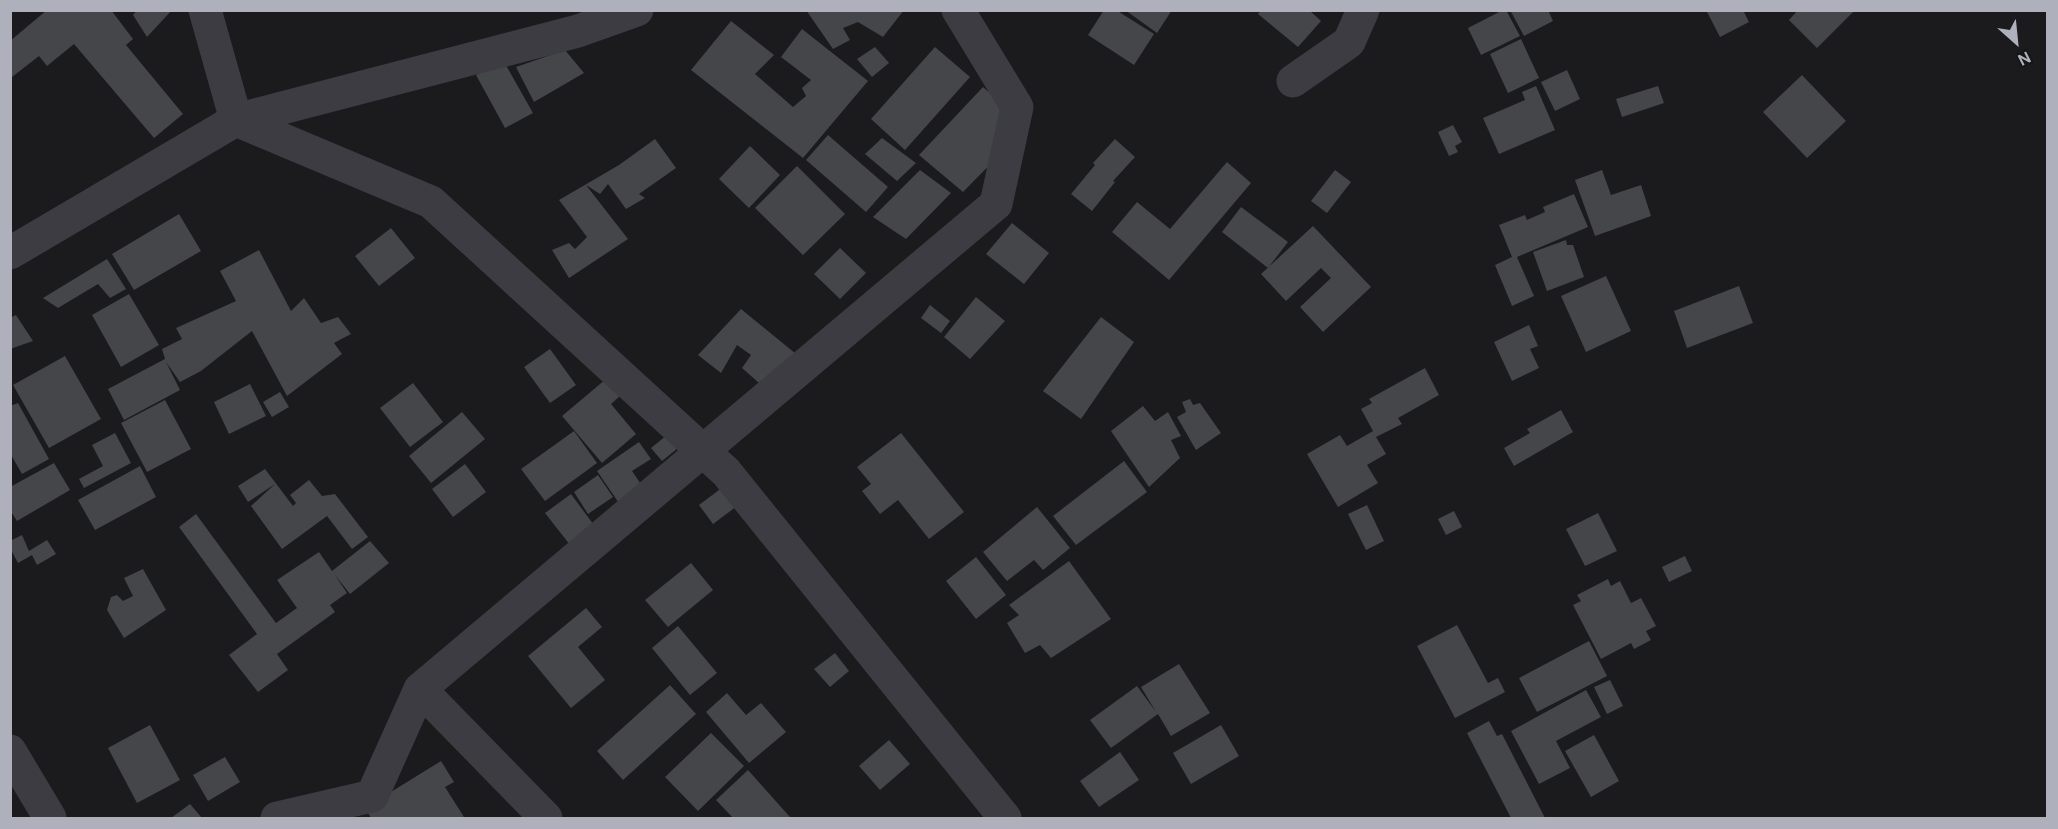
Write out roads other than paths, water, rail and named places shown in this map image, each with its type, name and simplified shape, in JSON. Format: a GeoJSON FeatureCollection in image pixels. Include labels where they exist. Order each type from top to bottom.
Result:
{"type":"FeatureCollection","features":[{"type":"Feature","properties":{"kind":"street"},"geometry":{"type":"LineString","coordinates":[[205,10],[236,120]]}},
{"type":"Feature","properties":{"kind":"street"},"geometry":{"type":"LineString","coordinates":[[10,253],[236,120],[575,21],[637,10]]}},
{"type":"Feature","properties":{"kind":"street"},"geometry":{"type":"LineString","coordinates":[[277,819],[372,796],[420,689],[996,204],[1017,107],[958,10]]}},
{"type":"Feature","properties":{"kind":"street"},"geometry":{"type":"LineString","coordinates":[[1293,81],[1349,42],[1363,10]]}},
{"type":"Feature","properties":{"kind":"street"},"geometry":{"type":"LineString","coordinates":[[236,120],[431,202],[726,472],[1005,819]]}},
{"type":"Feature","properties":{"kind":"street"},"geometry":{"type":"LineString","coordinates":[[420,689],[546,819]]}},
{"type":"Feature","properties":{"kind":"street"},"geometry":{"type":"LineString","coordinates":[[10,751],[50,819]]}}]}
